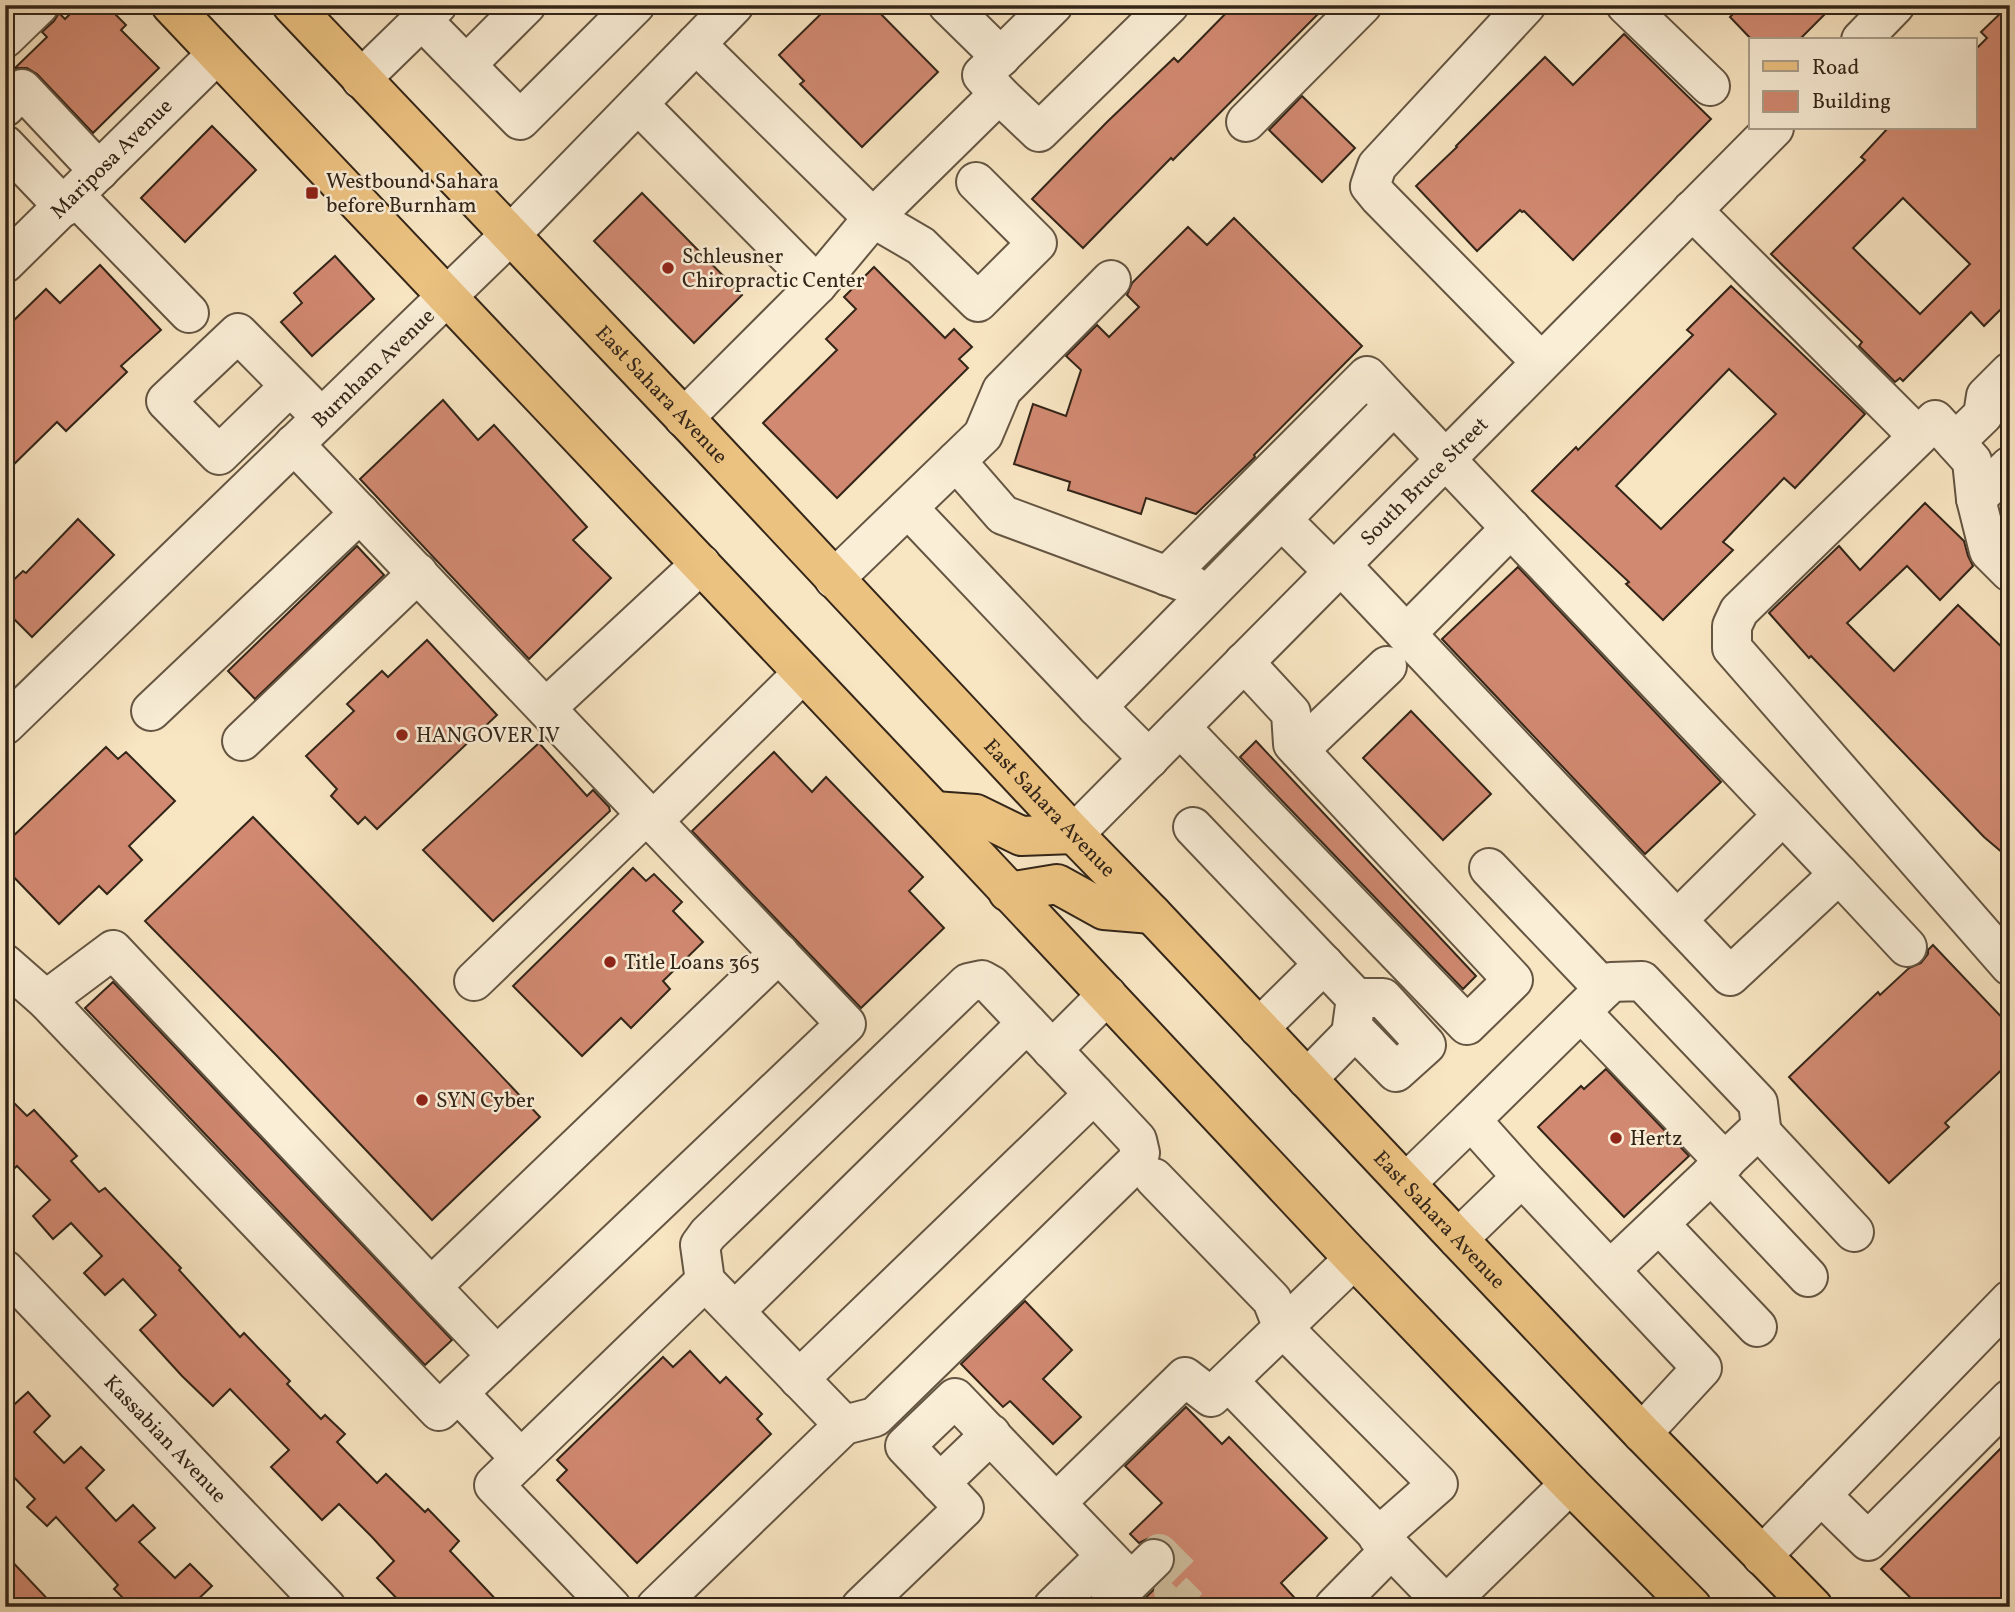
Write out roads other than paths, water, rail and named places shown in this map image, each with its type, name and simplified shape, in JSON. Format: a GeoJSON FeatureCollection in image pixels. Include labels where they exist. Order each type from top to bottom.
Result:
{"type":"FeatureCollection","features":[{"type":"Feature","properties":{"kind":"main road"},"geometry":{"type":"LineString","coordinates":[[171,5],[1354,1259],[1692,1607]]}},
{"type":"Feature","properties":{"kind":"main road","name":"East Sahara Avenue"},"geometry":{"type":"LineString","coordinates":[[292,5],[1642,1433],[1813,1607]]}},
{"type":"Feature","properties":{"kind":"main road"},"geometry":{"type":"LineString","coordinates":[[934,811],[976,814],[1021,836],[1074,834]]}},
{"type":"Feature","properties":{"kind":"main road"},"geometry":{"type":"LineString","coordinates":[[1008,892],[1056,884],[1104,910],[1152,914]]}},
{"type":"Feature","properties":{"kind":"street"},"geometry":{"type":"LineString","coordinates":[[5,38],[39,5]]}},
{"type":"Feature","properties":{"kind":"street"},"geometry":{"type":"LineString","coordinates":[[466,65],[526,5]]}},
{"type":"Feature","properties":{"kind":"street"},"geometry":{"type":"LineString","coordinates":[[361,79],[429,13],[466,65],[520,120],[635,5]]}},
{"type":"Feature","properties":{"kind":"street","name":"Burnham Avenue"},"geometry":{"type":"LineString","coordinates":[[6,723],[509,235],[734,5]]}},
{"type":"Feature","properties":{"kind":"street"},"geometry":{"type":"LineString","coordinates":[[948,5],[1039,132],[1169,5]]}},
{"type":"Feature","properties":{"kind":"street"},"geometry":{"type":"LineString","coordinates":[[684,418],[817,285],[1000,75],[1053,5]]}},
{"type":"Feature","properties":{"kind":"street"},"geometry":{"type":"LineString","coordinates":[[1245,122],[1362,5]]}},
{"type":"Feature","properties":{"kind":"street"},"geometry":{"type":"LineString","coordinates":[[1526,5],[1377,166],[1370,186],[1541,362]]}},
{"type":"Feature","properties":{"kind":"street"},"geometry":{"type":"LineString","coordinates":[[1626,5],[1710,86]]}},
{"type":"Feature","properties":{"kind":"street"},"geometry":{"type":"LineString","coordinates":[[1863,38],[1895,5]]}},
{"type":"Feature","properties":{"kind":"street"},"geometry":{"type":"LineString","coordinates":[[696,44],[873,218],[921,246],[978,302],[1037,243],[976,182]]}},
{"type":"Feature","properties":{"kind":"street","name":"Mariposa Avenue"},"geometry":{"type":"LineString","coordinates":[[5,263],[216,54]]}},
{"type":"Feature","properties":{"kind":"street"},"geometry":{"type":"LineString","coordinates":[[5,107],[22,89],[79,191],[189,313]]}},
{"type":"Feature","properties":{"kind":"street"},"geometry":{"type":"LineString","coordinates":[[638,104],[817,285]]}},
{"type":"Feature","properties":{"kind":"street","name":"South Bruce Street"},"geometry":{"type":"LineString","coordinates":[[1074,834],[1772,130]]}},
{"type":"Feature","properties":{"kind":"street"},"geometry":{"type":"LineString","coordinates":[[5,145],[79,191]]}},
{"type":"Feature","properties":{"kind":"street"},"geometry":{"type":"LineString","coordinates":[[1692,210],[1936,439],[1972,461],[1976,499],[1989,551],[2010,572]]}},
{"type":"Feature","properties":{"kind":"street"},"geometry":{"type":"LineString","coordinates":[[834,579],[983,435],[1002,390],[1111,280]]}},
{"type":"Feature","properties":{"kind":"street"},"geometry":{"type":"LineString","coordinates":[[2010,372],[1986,396],[1983,415],[1936,439],[1740,611],[1732,626],[1732,649],[2010,965]]}},
{"type":"Feature","properties":{"kind":"street"},"geometry":{"type":"LineString","coordinates":[[1167,576],[1367,376],[1907,947]]}},
{"type":"Feature","properties":{"kind":"street"},"geometry":{"type":"LineString","coordinates":[[290,386],[321,417]]}},
{"type":"Feature","properties":{"kind":"street"},"geometry":{"type":"LineString","coordinates":[[1097,707],[1395,405]]}},
{"type":"Feature","properties":{"kind":"street"},"geometry":{"type":"LineString","coordinates":[[5,964],[46,1000],[439,1411],[846,1024],[294,444]]}},
{"type":"Feature","properties":{"kind":"street"},"geometry":{"type":"LineString","coordinates":[[956,461],[1003,515],[1211,592]]}},
{"type":"Feature","properties":{"kind":"street"},"geometry":{"type":"LineString","coordinates":[[1976,499],[2010,466]]}},
{"type":"Feature","properties":{"kind":"street"},"geometry":{"type":"LineString","coordinates":[[908,508],[1149,758]]}},
{"type":"Feature","properties":{"kind":"street"},"geometry":{"type":"LineString","coordinates":[[152,711],[360,513]]}},
{"type":"Feature","properties":{"kind":"street"},"geometry":{"type":"LineString","coordinates":[[1282,520],[1337,568],[1396,650],[1677,920],[1730,976],[1839,874]]}},
{"type":"Feature","properties":{"kind":"street"},"geometry":{"type":"LineString","coordinates":[[1299,750],[1511,528]]}},
{"type":"Feature","properties":{"kind":"street"},"geometry":{"type":"LineString","coordinates":[[545,708],[701,564]]}},
{"type":"Feature","properties":{"kind":"street"},"geometry":{"type":"LineString","coordinates":[[242,741],[418,573]]}},
{"type":"Feature","properties":{"kind":"street"},"geometry":{"type":"LineString","coordinates":[[1180,727],[1467,1025],[1513,980],[1293,744],[1291,713],[1244,662]]}},
{"type":"Feature","properties":{"kind":"street"},"geometry":{"type":"LineString","coordinates":[[474,981],[803,673]]}},
{"type":"Feature","properties":{"kind":"street"},"geometry":{"type":"LineString","coordinates":[[1677,920],[1783,815]]}},
{"type":"Feature","properties":{"kind":"street"},"geometry":{"type":"LineString","coordinates":[[1193,827],[1324,964],[1356,1014],[1307,1079]]}},
{"type":"Feature","properties":{"kind":"street"},"geometry":{"type":"LineString","coordinates":[[1489,868],[1718,1168],[1808,1277]]}},
{"type":"Feature","properties":{"kind":"street"},"geometry":{"type":"LineString","coordinates":[[46,1000],[113,950],[497,1356]]}},
{"type":"Feature","properties":{"kind":"street"},"geometry":{"type":"LineString","coordinates":[[431,1287],[779,953]]}},
{"type":"Feature","properties":{"kind":"street"},"geometry":{"type":"LineString","coordinates":[[1259,1028],[1324,964]]}},
{"type":"Feature","properties":{"kind":"street"},"geometry":{"type":"LineString","coordinates":[[656,1607],[844,1425],[875,1417],[1136,1162],[1140,1153],[1137,1140],[991,985],[982,980],[968,983],[708,1234],[700,1245],[705,1281],[844,1425]]}},
{"type":"Feature","properties":{"kind":"street"},"geometry":{"type":"LineString","coordinates":[[1406,1183],[1611,982],[1642,981],[1758,1103],[1761,1128],[1610,1270]]}},
{"type":"Feature","properties":{"kind":"street"},"geometry":{"type":"LineString","coordinates":[[734,1311],[1040,1037],[1107,995]]}},
{"type":"Feature","properties":{"kind":"street"},"geometry":{"type":"LineString","coordinates":[[799,1379],[1094,1094]]}},
{"type":"Feature","properties":{"kind":"street"},"geometry":{"type":"LineString","coordinates":[[1471,1120],[1702,1368],[1642,1433]]}},
{"type":"Feature","properties":{"kind":"street"},"geometry":{"type":"LineString","coordinates":[[1759,1130],[1854,1232]]}},
{"type":"Feature","properties":{"kind":"street"},"geometry":{"type":"LineString","coordinates":[[1458,1239],[1522,1177]]}},
{"type":"Feature","properties":{"kind":"street"},"geometry":{"type":"LineString","coordinates":[[1154,1178],[1272,1300],[1283,1328],[1438,1484],[1384,1543],[1334,1607]]}},
{"type":"Feature","properties":{"kind":"street"},"geometry":{"type":"LineString","coordinates":[[1659,1224],[1757,1327]]}},
{"type":"Feature","properties":{"kind":"street"},"geometry":{"type":"LineString","coordinates":[[1056,1503],[1185,1377],[1211,1397],[1354,1259]]}},
{"type":"Feature","properties":{"kind":"street","name":"Kassabian Avenue"},"geometry":{"type":"LineString","coordinates":[[5,1270],[326,1607]]}},
{"type":"Feature","properties":{"kind":"street"},"geometry":{"type":"LineString","coordinates":[[611,1607],[494,1485],[705,1281]]}},
{"type":"Feature","properties":{"kind":"street"},"geometry":{"type":"LineString","coordinates":[[1762,1556],[2010,1300]]}},
{"type":"Feature","properties":{"kind":"street"},"geometry":{"type":"LineString","coordinates":[[1228,1381],[1445,1606],[1570,1484]]}},
{"type":"Feature","properties":{"kind":"street"},"geometry":{"type":"LineString","coordinates":[[458,1393],[521,1459]]}},
{"type":"Feature","properties":{"kind":"street"},"geometry":{"type":"LineString","coordinates":[[861,1607],[964,1507],[905,1446],[956,1398],[1056,1503],[1125,1582]]}},
{"type":"Feature","properties":{"kind":"street"},"geometry":{"type":"LineString","coordinates":[[1821,1495],[1868,1541],[2010,1399]]}},
{"type":"Feature","properties":{"kind":"street"},"geometry":{"type":"LineString","coordinates":[[940,1483],[990,1434]]}},
{"type":"Feature","properties":{"kind":"street"},"geometry":{"type":"LineString","coordinates":[[1053,1607],[1092,1569],[1125,1582]]}},
{"type":"Feature","properties":{"kind":"tunnel"},"geometry":{"type":"LineString","coordinates":[[1154,1559],[1159,1553],[1185,1579],[1173,1591],[1189,1607]]}},
{"type":"Feature","properties":{"kind":"place","name":"Westbound Sahara before Burnham"},"geometry":{"type":"Point","coordinates":[312,193]}},
{"type":"Feature","properties":{"kind":"place","name":"Schleusner Chiropractic Center"},"geometry":{"type":"Point","coordinates":[668,268]}},
{"type":"Feature","properties":{"kind":"place","name":"HANGOVER IV"},"geometry":{"type":"Point","coordinates":[402,735]}},
{"type":"Feature","properties":{"kind":"place","name":"Title Loans 365"},"geometry":{"type":"Point","coordinates":[610,962]}},
{"type":"Feature","properties":{"kind":"place","name":"SYN Cyber"},"geometry":{"type":"Point","coordinates":[422,1100]}},
{"type":"Feature","properties":{"kind":"place","name":"Hertz"},"geometry":{"type":"Point","coordinates":[1616,1138]}}]}
